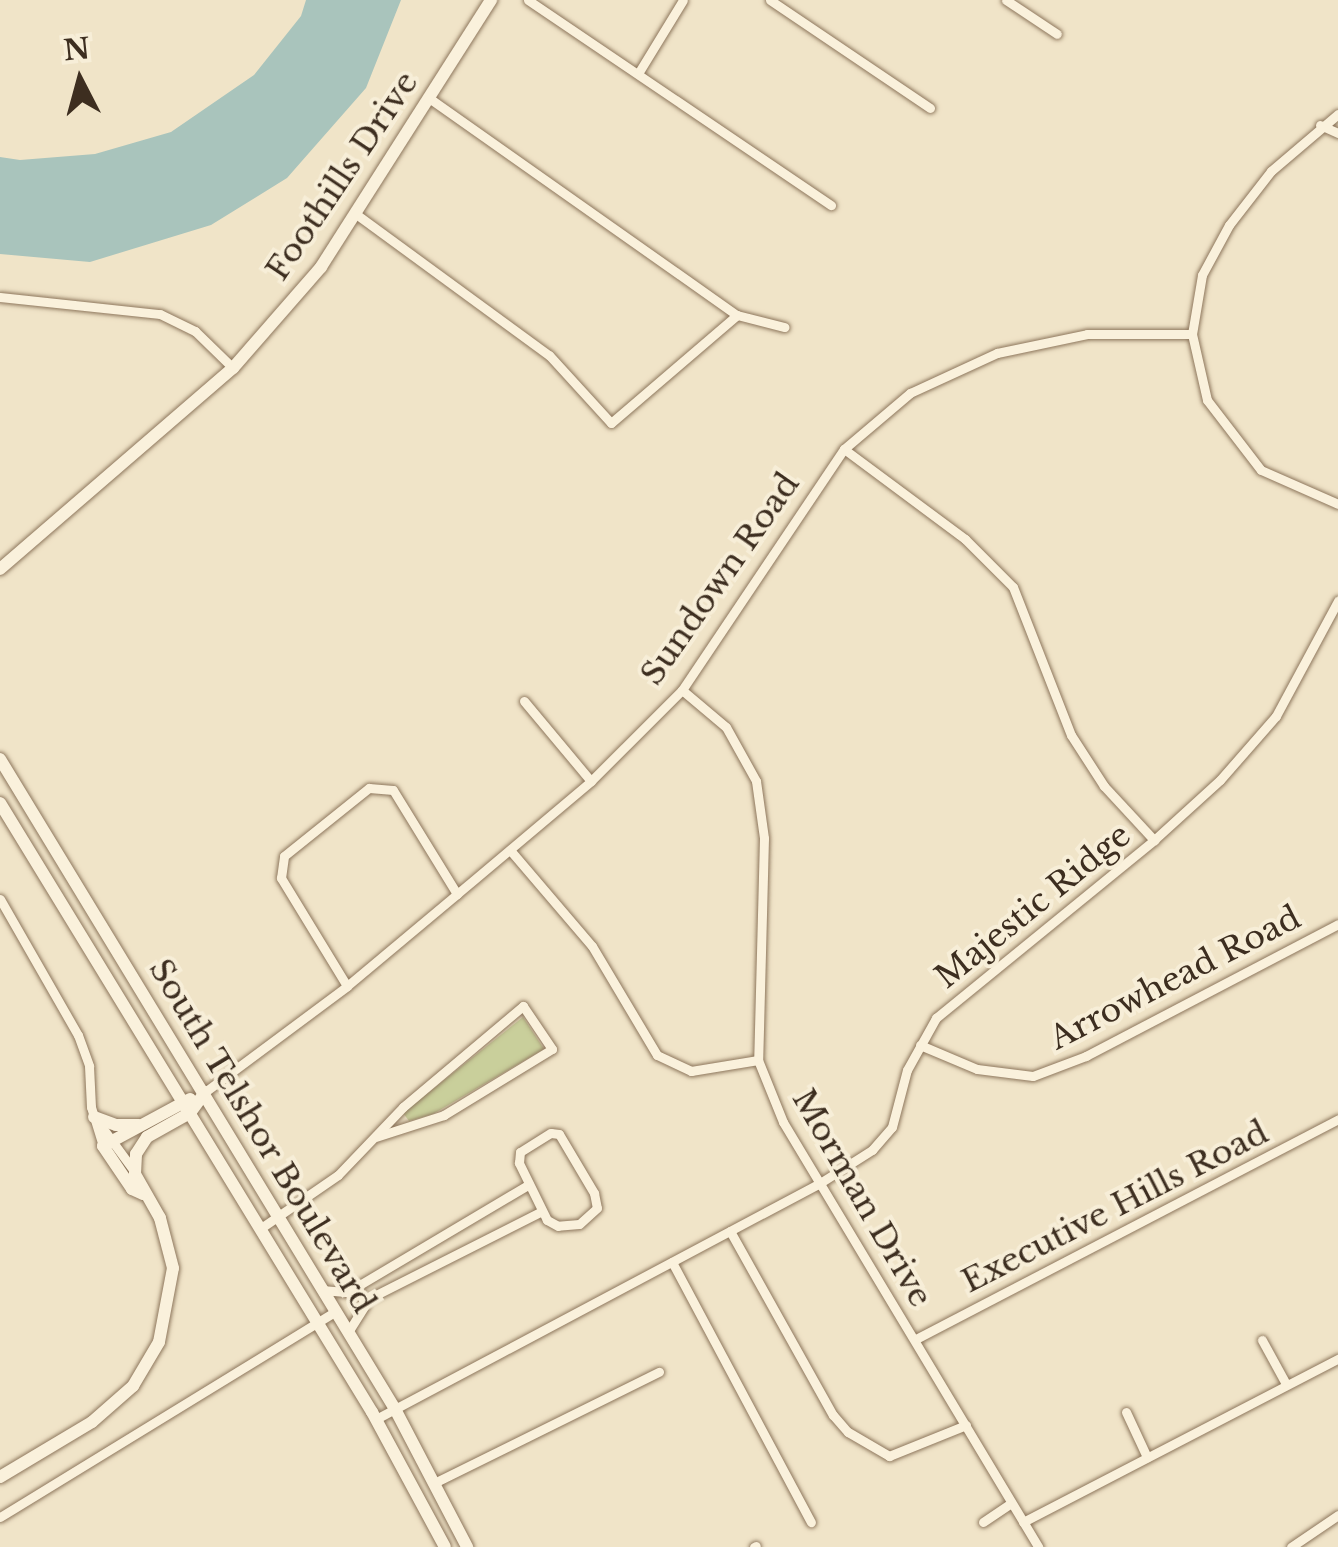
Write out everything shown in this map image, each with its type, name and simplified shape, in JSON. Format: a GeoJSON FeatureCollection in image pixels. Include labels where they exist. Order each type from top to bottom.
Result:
{"type":"FeatureCollection","features":[{"type":"Feature","properties":{"kind":"main road","name":"Foothills Drive"},"geometry":{"type":"LineString","coordinates":[[0,569],[233,368],[321,267],[491,0]]}},
{"type":"Feature","properties":{"kind":"main road","name":"South Telshor Boulevard"},"geometry":{"type":"LineString","coordinates":[[0,759],[395,1409],[466,1547]]}},
{"type":"Feature","properties":{"kind":"main road","name":"South Telshor Boulevard"},"geometry":{"type":"LineString","coordinates":[[0,803],[318,1321],[445,1547]]}},
{"type":"Feature","properties":{"kind":"main road","name":"Sundown Road"},"geometry":{"type":"LineString","coordinates":[[113,1149],[205,1092]]}},
{"type":"Feature","properties":{"kind":"main road"},"geometry":{"type":"LineString","coordinates":[[0,1478],[92,1422],[133,1386],[158,1342],[170,1299],[173,1268],[160,1218],[135,1174],[136,1154],[144,1131],[94,1117]]}},
{"type":"Feature","properties":{"kind":"main road"},"geometry":{"type":"LineString","coordinates":[[113,1149],[132,1189],[143,1194]]}},
{"type":"Feature","properties":{"kind":"street"},"geometry":{"type":"LineString","coordinates":[[528,0],[831,206]]}},
{"type":"Feature","properties":{"kind":"street"},"geometry":{"type":"LineString","coordinates":[[639,72],[683,0]]}},
{"type":"Feature","properties":{"kind":"street"},"geometry":{"type":"LineString","coordinates":[[770,0],[930,108]]}},
{"type":"Feature","properties":{"kind":"street"},"geometry":{"type":"LineString","coordinates":[[1006,0],[1057,34]]}},
{"type":"Feature","properties":{"kind":"street"},"geometry":{"type":"LineString","coordinates":[[429,98],[737,315],[784,327]]}},
{"type":"Feature","properties":{"kind":"street"},"geometry":{"type":"LineString","coordinates":[[1338,114],[1270,170],[1230,225],[1202,275],[1192,334],[1206,400],[1261,470],[1338,504]]}},
{"type":"Feature","properties":{"kind":"street"},"geometry":{"type":"LineString","coordinates":[[1320,125],[1338,133]]}},
{"type":"Feature","properties":{"kind":"street"},"geometry":{"type":"LineString","coordinates":[[356,214],[549,355],[611,423],[737,315]]}},
{"type":"Feature","properties":{"kind":"street"},"geometry":{"type":"LineString","coordinates":[[0,297],[160,314],[195,331],[233,368]]}},
{"type":"Feature","properties":{"kind":"street","name":"Sundown Road"},"geometry":{"type":"LineString","coordinates":[[205,1092],[347,986],[510,850],[591,780],[682,690],[844,449],[910,393],[997,353],[1088,334],[1192,334]]}},
{"type":"Feature","properties":{"kind":"street"},"geometry":{"type":"LineString","coordinates":[[844,449],[965,540],[1013,586],[1071,735],[1104,786],[1154,840]]}},
{"type":"Feature","properties":{"kind":"street","name":"Majestic Ridge"},"geometry":{"type":"LineString","coordinates":[[376,1419],[820,1183],[872,1150],[892,1126],[907,1070],[936,1018],[1154,840],[1220,780],[1276,716],[1338,601]]}},
{"type":"Feature","properties":{"kind":"street","name":"Morman Drive"},"geometry":{"type":"LineString","coordinates":[[682,690],[726,727],[756,781],[764,838],[758,1060],[784,1122],[1038,1547]]}},
{"type":"Feature","properties":{"kind":"street"},"geometry":{"type":"LineString","coordinates":[[524,701],[591,780]]}},
{"type":"Feature","properties":{"kind":"street"},"geometry":{"type":"LineString","coordinates":[[347,986],[281,878],[284,856],[369,788],[392,790],[457,894]]}},
{"type":"Feature","properties":{"kind":"street"},"geometry":{"type":"LineString","coordinates":[[510,850],[592,946],[657,1055],[691,1071],[758,1060]]}},
{"type":"Feature","properties":{"kind":"street"},"geometry":{"type":"LineString","coordinates":[[0,899],[78,1035],[89,1066],[94,1117],[113,1149],[135,1174]]}},
{"type":"Feature","properties":{"kind":"street","name":"Arrowhead Road"},"geometry":{"type":"LineString","coordinates":[[920,1045],[977,1069],[1033,1076],[1086,1056],[1338,924]]}},
{"type":"Feature","properties":{"kind":"street"},"geometry":{"type":"LineString","coordinates":[[262,1228],[338,1175],[403,1107],[523,1006],[552,1049],[444,1115],[376,1137]]}},
{"type":"Feature","properties":{"kind":"street","name":"Executive Hills Road"},"geometry":{"type":"LineString","coordinates":[[916,1339],[1338,1119]]}},
{"type":"Feature","properties":{"kind":"street"},"geometry":{"type":"LineString","coordinates":[[552,1132],[559,1134],[594,1194],[597,1208],[579,1224],[558,1226],[542,1211],[528,1185],[519,1163],[520,1152],[552,1132]]}},
{"type":"Feature","properties":{"kind":"street"},"geometry":{"type":"LineString","coordinates":[[322,1290],[351,1290],[528,1185]]}},
{"type":"Feature","properties":{"kind":"street"},"geometry":{"type":"LineString","coordinates":[[348,1332],[364,1301],[542,1211]]}},
{"type":"Feature","properties":{"kind":"street"},"geometry":{"type":"LineString","coordinates":[[730,1231],[833,1415],[848,1432],[889,1456],[966,1425]]}},
{"type":"Feature","properties":{"kind":"street"},"geometry":{"type":"LineString","coordinates":[[672,1262],[811,1522]]}},
{"type":"Feature","properties":{"kind":"street"},"geometry":{"type":"LineString","coordinates":[[351,1290],[364,1301]]}},
{"type":"Feature","properties":{"kind":"street"},"geometry":{"type":"LineString","coordinates":[[0,1517],[335,1312]]}},
{"type":"Feature","properties":{"kind":"street"},"geometry":{"type":"LineString","coordinates":[[1262,1340],[1285,1382]]}},
{"type":"Feature","properties":{"kind":"street"},"geometry":{"type":"LineString","coordinates":[[1022,1522],[1285,1382],[1338,1359]]}},
{"type":"Feature","properties":{"kind":"street"},"geometry":{"type":"LineString","coordinates":[[434,1483],[659,1372]]}},
{"type":"Feature","properties":{"kind":"street"},"geometry":{"type":"LineString","coordinates":[[1126,1412],[1147,1458]]}},
{"type":"Feature","properties":{"kind":"street"},"geometry":{"type":"LineString","coordinates":[[984,1522],[1012,1503]]}},
{"type":"Feature","properties":{"kind":"street"},"geometry":{"type":"LineString","coordinates":[[1292,1547],[1338,1515]]}},
{"type":"Feature","properties":{"kind":"green space"},"geometry":{"type":"Polygon","coordinates":[[[523,1017],[544,1049],[433,1114],[409,1121],[403,1113],[523,1017]]]}},
{"type":"Feature","properties":{"kind":"water"},"geometry":{"type":"Polygon","coordinates":[[[306,0],[401,0],[366,88],[287,178],[211,225],[90,262],[0,254],[0,157],[20,160],[95,154],[171,132],[254,75],[301,16],[306,0]]]}}]}
